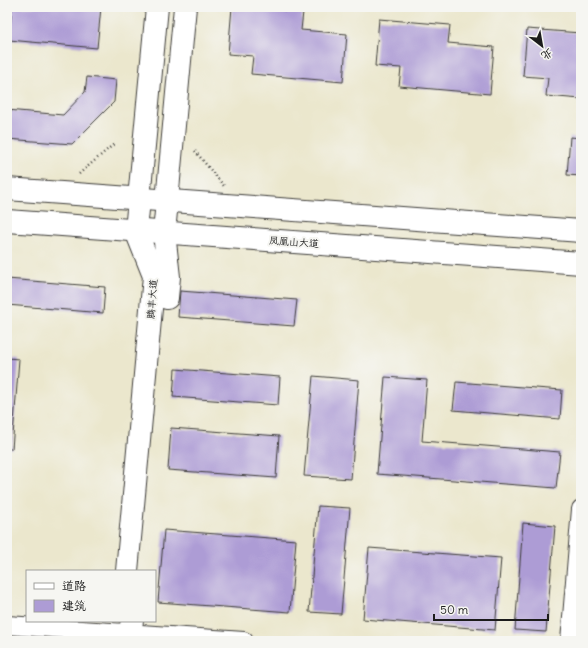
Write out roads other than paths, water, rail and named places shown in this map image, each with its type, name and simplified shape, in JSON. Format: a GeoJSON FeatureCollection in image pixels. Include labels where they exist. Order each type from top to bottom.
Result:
{"type":"FeatureCollection","features":[{"type":"Feature","properties":{"kind":"main road","name":"腾丰大道"},"geometry":{"type":"LineString","coordinates":[[127,570],[154,276],[136,231],[158,7]]}},
{"type":"Feature","properties":{"kind":"main road","name":"腾丰大道"},"geometry":{"type":"LineString","coordinates":[[141,570],[169,277],[164,233],[185,7]]}},
{"type":"Feature","properties":{"kind":"main road"},"geometry":{"type":"LineString","coordinates":[[7,189],[581,231]]}},
{"type":"Feature","properties":{"kind":"main road","name":"凤凰山大道"},"geometry":{"type":"LineString","coordinates":[[7,221],[581,263]]}},
{"type":"Feature","properties":{"kind":"street"},"geometry":{"type":"LineString","coordinates":[[570,641],[581,509]]}},
{"type":"Feature","properties":{"kind":"street"},"geometry":{"type":"LineString","coordinates":[[7,626],[129,629],[244,641]]}}]}
